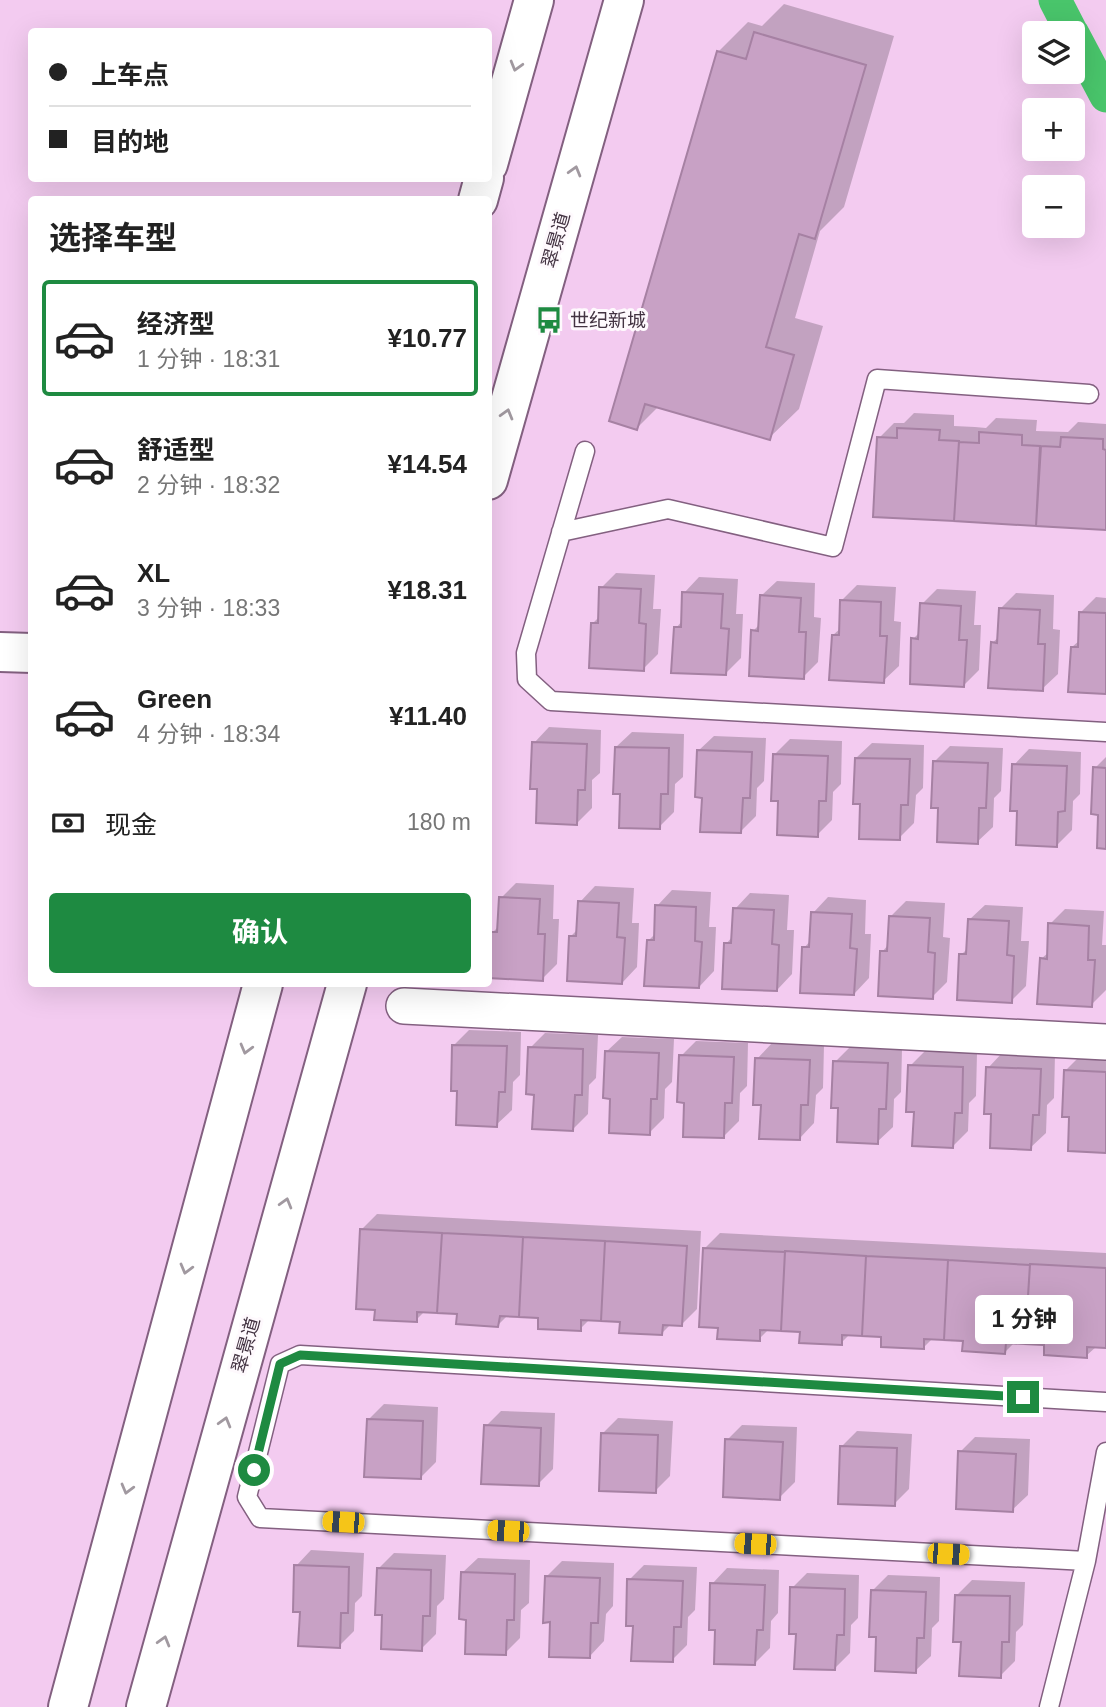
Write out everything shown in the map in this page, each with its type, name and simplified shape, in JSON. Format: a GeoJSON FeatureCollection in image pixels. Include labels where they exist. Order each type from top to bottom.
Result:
{"type":"FeatureCollection","features":[{"type":"Feature","properties":{"kind":"main road"},"geometry":{"type":"LineString","coordinates":[[492,150],[534,0]]}},
{"type":"Feature","properties":{"kind":"main road","name":"翠景道"},"geometry":{"type":"LineString","coordinates":[[492,466],[624,0]]}},
{"type":"Feature","properties":{"kind":"main road"},"geometry":{"type":"LineString","coordinates":[[0,652],[28,653]]}},
{"type":"Feature","properties":{"kind":"main road"},"geometry":{"type":"LineString","coordinates":[[68,1707],[262,987]]}},
{"type":"Feature","properties":{"kind":"main road","name":"翠景道"},"geometry":{"type":"LineString","coordinates":[[146,1707],[346,987]]}},
{"type":"Feature","properties":{"kind":"street"},"geometry":{"type":"LineString","coordinates":[[404,1006],[1106,1042]]}},
{"type":"Feature","properties":{"kind":"lane"},"geometry":{"type":"LineString","coordinates":[[561,532],[668,509],[833,547],[877,379],[1089,394]]}},
{"type":"Feature","properties":{"kind":"lane"},"geometry":{"type":"LineString","coordinates":[[585,451],[526,653],[527,679],[551,701],[1106,732]]}},
{"type":"Feature","properties":{"kind":"lane"},"geometry":{"type":"LineString","coordinates":[[1086,1561],[260,1518],[247,1497],[280,1364],[300,1355],[1106,1402]]}},
{"type":"Feature","properties":{"kind":"lane"},"geometry":{"type":"LineString","coordinates":[[1049,1707],[1086,1561],[1106,1452]]}},
{"type":"Feature","properties":{"kind":"building"},"geometry":{"type":"Polygon","coordinates":[[[754,32],[866,65],[815,239],[799,234],[766,347],[794,355],[770,440],[645,404],[637,430],[609,421],[717,51],[746,59],[754,32]]]}},
{"type":"Feature","properties":{"kind":"building"},"geometry":{"type":"Polygon","coordinates":[[[897,428],[940,430],[939,440],[959,441],[954,521],[873,517],[877,437],[897,438],[897,428]]]}},
{"type":"Feature","properties":{"kind":"building"},"geometry":{"type":"Polygon","coordinates":[[[979,432],[1022,435],[1022,445],[1040,446],[1036,526],[954,521],[959,442],[979,443],[979,432]]]}},
{"type":"Feature","properties":{"kind":"building"},"geometry":{"type":"Polygon","coordinates":[[[1061,437],[1103,439],[1103,449],[1106,450],[1106,530],[1036,526],[1041,446],[1060,447],[1061,437]]]}},
{"type":"Feature","properties":{"kind":"building"},"geometry":{"type":"Polygon","coordinates":[[[599,587],[641,589],[639,623],[646,624],[644,671],[589,668],[591,623],[598,623],[599,587]]]}},
{"type":"Feature","properties":{"kind":"building"},"geometry":{"type":"Polygon","coordinates":[[[682,592],[723,594],[721,628],[729,629],[726,675],[671,673],[674,627],[681,627],[682,592]]]}},
{"type":"Feature","properties":{"kind":"building"},"geometry":{"type":"Polygon","coordinates":[[[760,595],[801,598],[799,632],[806,632],[804,679],[749,676],[751,630],[758,631],[760,595]]]}},
{"type":"Feature","properties":{"kind":"building"},"geometry":{"type":"Polygon","coordinates":[[[840,600],[881,602],[880,636],[887,636],[884,683],[829,680],[832,635],[839,635],[840,600]]]}},
{"type":"Feature","properties":{"kind":"building"},"geometry":{"type":"Polygon","coordinates":[[[920,603],[961,606],[959,640],[967,640],[964,687],[910,684],[911,638],[918,639],[920,603]]]}},
{"type":"Feature","properties":{"kind":"building"},"geometry":{"type":"Polygon","coordinates":[[[999,608],[1040,610],[1038,644],[1045,644],[1043,691],[988,688],[991,642],[997,643],[999,608]]]}},
{"type":"Feature","properties":{"kind":"building"},"geometry":{"type":"Polygon","coordinates":[[[1079,612],[1106,613],[1106,694],[1068,692],[1071,647],[1078,647],[1079,612]]]}},
{"type":"Feature","properties":{"kind":"building"},"geometry":{"type":"Polygon","coordinates":[[[532,742],[587,744],[585,790],[578,790],[577,825],[536,823],[537,789],[530,789],[532,742]]]}},
{"type":"Feature","properties":{"kind":"building"},"geometry":{"type":"Polygon","coordinates":[[[615,747],[669,748],[668,794],[661,794],[660,829],[619,828],[620,794],[613,794],[615,747]]]}},
{"type":"Feature","properties":{"kind":"building"},"geometry":{"type":"Polygon","coordinates":[[[697,750],[752,752],[750,798],[743,798],[741,833],[700,832],[702,798],[695,797],[697,750]]]}},
{"type":"Feature","properties":{"kind":"building"},"geometry":{"type":"Polygon","coordinates":[[[773,754],[828,756],[826,801],[819,801],[818,837],[777,835],[778,801],[771,801],[773,754]]]}},
{"type":"Feature","properties":{"kind":"building"},"geometry":{"type":"Polygon","coordinates":[[[855,758],[910,759],[908,805],[901,805],[900,840],[859,839],[860,804],[853,804],[855,758]]]}},
{"type":"Feature","properties":{"kind":"building"},"geometry":{"type":"Polygon","coordinates":[[[933,761],[988,763],[986,808],[979,808],[978,844],[937,842],[938,808],[931,808],[933,761]]]}},
{"type":"Feature","properties":{"kind":"building"},"geometry":{"type":"Polygon","coordinates":[[[1012,764],[1067,766],[1065,811],[1058,812],[1057,847],[1016,845],[1017,811],[1010,811],[1012,764]]]}},
{"type":"Feature","properties":{"kind":"building"},"geometry":{"type":"Polygon","coordinates":[[[1093,767],[1106,768],[1106,849],[1097,848],[1098,815],[1091,814],[1093,767]]]}},
{"type":"Feature","properties":{"kind":"building"},"geometry":{"type":"Polygon","coordinates":[[[499,897],[540,899],[538,934],[545,934],[543,981],[492,978],[492,932],[497,932],[499,897]]]}},
{"type":"Feature","properties":{"kind":"building"},"geometry":{"type":"Polygon","coordinates":[[[578,901],[619,903],[617,937],[625,938],[622,984],[567,981],[569,936],[576,936],[578,901]]]}},
{"type":"Feature","properties":{"kind":"building"},"geometry":{"type":"Polygon","coordinates":[[[655,905],[696,907],[695,941],[702,942],[699,988],[644,986],[647,940],[654,940],[655,905]]]}},
{"type":"Feature","properties":{"kind":"building"},"geometry":{"type":"Polygon","coordinates":[[[733,908],[774,910],[772,944],[779,945],[777,991],[722,989],[724,943],[731,943],[733,908]]]}},
{"type":"Feature","properties":{"kind":"building"},"geometry":{"type":"Polygon","coordinates":[[[811,912],[852,914],[850,948],[857,949],[854,995],[800,993],[802,947],[809,947],[811,912]]]}},
{"type":"Feature","properties":{"kind":"building"},"geometry":{"type":"Polygon","coordinates":[[[889,916],[930,918],[928,952],[935,953],[933,999],[878,996],[880,951],[887,951],[889,916]]]}},
{"type":"Feature","properties":{"kind":"building"},"geometry":{"type":"Polygon","coordinates":[[[968,919],[1009,921],[1007,955],[1014,956],[1012,1003],[957,1000],[959,954],[966,954],[968,919]]]}},
{"type":"Feature","properties":{"kind":"building"},"geometry":{"type":"Polygon","coordinates":[[[1048,923],[1089,926],[1088,960],[1095,960],[1092,1007],[1037,1004],[1040,958],[1047,959],[1048,923]]]}},
{"type":"Feature","properties":{"kind":"building"},"geometry":{"type":"Polygon","coordinates":[[[452,1045],[507,1046],[505,1092],[499,1092],[497,1127],[456,1125],[457,1091],[451,1091],[452,1045]]]}},
{"type":"Feature","properties":{"kind":"building"},"geometry":{"type":"Polygon","coordinates":[[[528,1047],[583,1049],[582,1095],[575,1095],[573,1131],[532,1129],[534,1095],[526,1094],[528,1047]]]}},
{"type":"Feature","properties":{"kind":"building"},"geometry":{"type":"Polygon","coordinates":[[[605,1051],[659,1053],[657,1099],[651,1099],[650,1135],[609,1133],[610,1099],[603,1098],[605,1051]]]}},
{"type":"Feature","properties":{"kind":"building"},"geometry":{"type":"Polygon","coordinates":[[[679,1055],[734,1057],[732,1103],[725,1103],[724,1138],[683,1137],[684,1103],[677,1102],[679,1055]]]}},
{"type":"Feature","properties":{"kind":"building"},"geometry":{"type":"Polygon","coordinates":[[[755,1058],[810,1060],[808,1105],[801,1105],[800,1140],[759,1139],[761,1105],[753,1105],[755,1058]]]}},
{"type":"Feature","properties":{"kind":"building"},"geometry":{"type":"Polygon","coordinates":[[[833,1061],[888,1063],[886,1109],[879,1109],[878,1144],[837,1142],[838,1108],[831,1108],[833,1061]]]}},
{"type":"Feature","properties":{"kind":"building"},"geometry":{"type":"Polygon","coordinates":[[[908,1065],[963,1067],[962,1113],[955,1113],[953,1148],[912,1146],[914,1112],[906,1112],[908,1065]]]}},
{"type":"Feature","properties":{"kind":"building"},"geometry":{"type":"Polygon","coordinates":[[[986,1067],[1041,1069],[1039,1115],[1033,1115],[1031,1150],[990,1148],[991,1114],[984,1114],[986,1067]]]}},
{"type":"Feature","properties":{"kind":"building"},"geometry":{"type":"Polygon","coordinates":[[[1064,1070],[1106,1072],[1106,1153],[1068,1151],[1069,1117],[1062,1117],[1064,1070]]]}},
{"type":"Feature","properties":{"kind":"building"},"geometry":{"type":"Polygon","coordinates":[[[360,1229],[442,1233],[437,1313],[417,1312],[417,1322],[374,1320],[375,1310],[356,1309],[360,1229]]]}},
{"type":"Feature","properties":{"kind":"building"},"geometry":{"type":"Polygon","coordinates":[[[442,1233],[523,1237],[519,1317],[500,1316],[498,1327],[456,1324],[457,1314],[437,1313],[442,1233]]]}},
{"type":"Feature","properties":{"kind":"building"},"geometry":{"type":"Polygon","coordinates":[[[523,1237],[605,1241],[601,1321],[581,1320],[581,1331],[538,1329],[538,1318],[519,1317],[523,1237]]]}},
{"type":"Feature","properties":{"kind":"building"},"geometry":{"type":"Polygon","coordinates":[[[605,1241],[687,1246],[682,1326],[663,1325],[662,1335],[619,1333],[620,1322],[601,1321],[605,1241]]]}},
{"type":"Feature","properties":{"kind":"building"},"geometry":{"type":"Polygon","coordinates":[[[703,1248],[785,1252],[781,1331],[760,1330],[760,1341],[717,1339],[718,1328],[699,1327],[703,1248]]]}},
{"type":"Feature","properties":{"kind":"building"},"geometry":{"type":"Polygon","coordinates":[[[785,1251],[866,1256],[862,1336],[842,1335],[842,1345],[799,1343],[800,1332],[781,1331],[785,1251]]]}},
{"type":"Feature","properties":{"kind":"building"},"geometry":{"type":"Polygon","coordinates":[[[866,1256],[948,1260],[944,1340],[924,1339],[924,1349],[881,1347],[881,1337],[862,1336],[866,1256]]]}},
{"type":"Feature","properties":{"kind":"building"},"geometry":{"type":"Polygon","coordinates":[[[948,1260],[1030,1265],[1025,1344],[1006,1343],[1005,1354],[962,1351],[963,1341],[944,1340],[948,1260]]]}},
{"type":"Feature","properties":{"kind":"building"},"geometry":{"type":"Polygon","coordinates":[[[1030,1264],[1106,1268],[1106,1348],[1087,1347],[1087,1358],[1044,1355],[1044,1345],[1025,1344],[1030,1264]]]}},
{"type":"Feature","properties":{"kind":"building"},"geometry":{"type":"Polygon","coordinates":[[[367,1419],[423,1421],[421,1479],[364,1477],[367,1419]]]}},
{"type":"Feature","properties":{"kind":"building"},"geometry":{"type":"Polygon","coordinates":[[[484,1425],[541,1428],[539,1486],[481,1484],[484,1425]]]}},
{"type":"Feature","properties":{"kind":"building"},"geometry":{"type":"Polygon","coordinates":[[[601,1433],[658,1435],[656,1493],[599,1491],[601,1433]]]}},
{"type":"Feature","properties":{"kind":"building"},"geometry":{"type":"Polygon","coordinates":[[[725,1439],[783,1442],[780,1500],[723,1497],[725,1439]]]}},
{"type":"Feature","properties":{"kind":"building"},"geometry":{"type":"Polygon","coordinates":[[[840,1446],[897,1448],[895,1506],[838,1504],[840,1446]]]}},
{"type":"Feature","properties":{"kind":"building"},"geometry":{"type":"Polygon","coordinates":[[[958,1451],[1016,1454],[1013,1512],[956,1509],[958,1451]]]}},
{"type":"Feature","properties":{"kind":"building"},"geometry":{"type":"Polygon","coordinates":[[[294,1565],[349,1567],[348,1613],[341,1613],[340,1648],[298,1646],[300,1612],[293,1612],[294,1565]]]}},
{"type":"Feature","properties":{"kind":"building"},"geometry":{"type":"Polygon","coordinates":[[[377,1568],[431,1570],[430,1616],[423,1616],[422,1651],[381,1649],[382,1615],[375,1615],[377,1568]]]}},
{"type":"Feature","properties":{"kind":"building"},"geometry":{"type":"Polygon","coordinates":[[[461,1572],[515,1574],[514,1620],[507,1620],[506,1655],[465,1654],[466,1620],[459,1619],[461,1572]]]}},
{"type":"Feature","properties":{"kind":"building"},"geometry":{"type":"Polygon","coordinates":[[[545,1576],[600,1578],[598,1623],[591,1623],[590,1658],[549,1657],[550,1622],[543,1623],[545,1576]]]}},
{"type":"Feature","properties":{"kind":"building"},"geometry":{"type":"Polygon","coordinates":[[[627,1579],[683,1581],[681,1627],[674,1627],[673,1662],[631,1661],[633,1626],[626,1626],[627,1579]]]}},
{"type":"Feature","properties":{"kind":"building"},"geometry":{"type":"Polygon","coordinates":[[[710,1583],[765,1585],[763,1630],[757,1630],[755,1665],[714,1664],[715,1630],[709,1630],[710,1583]]]}},
{"type":"Feature","properties":{"kind":"building"},"geometry":{"type":"Polygon","coordinates":[[[790,1587],[845,1589],[844,1635],[837,1635],[835,1670],[794,1669],[796,1634],[789,1634],[790,1587]]]}},
{"type":"Feature","properties":{"kind":"building"},"geometry":{"type":"Polygon","coordinates":[[[871,1590],[926,1592],[924,1638],[917,1638],[916,1673],[875,1671],[876,1637],[869,1637],[871,1590]]]}},
{"type":"Feature","properties":{"kind":"building"},"geometry":{"type":"Polygon","coordinates":[[[955,1595],[1010,1596],[1009,1642],[1002,1642],[1001,1678],[959,1676],[961,1642],[953,1642],[955,1595]]]}},
{"type":"Feature","properties":{"kind":"waterway"},"geometry":{"type":"LineString","coordinates":[[1055,0],[1066,21]]}},
{"type":"Feature","properties":{"kind":"waterway"},"geometry":{"type":"LineString","coordinates":[[1085,57],[1106,96]]}},
{"type":"Feature","properties":{"kind":"place","name":"世纪新城"},"geometry":{"type":"Point","coordinates":[549,320]}},
{"type":"Feature","properties":{"kind":"route"},"geometry":{"type":"LineString","coordinates":[[254,1470],[280,1364],[300,1355],[1023,1397]]}}]}
